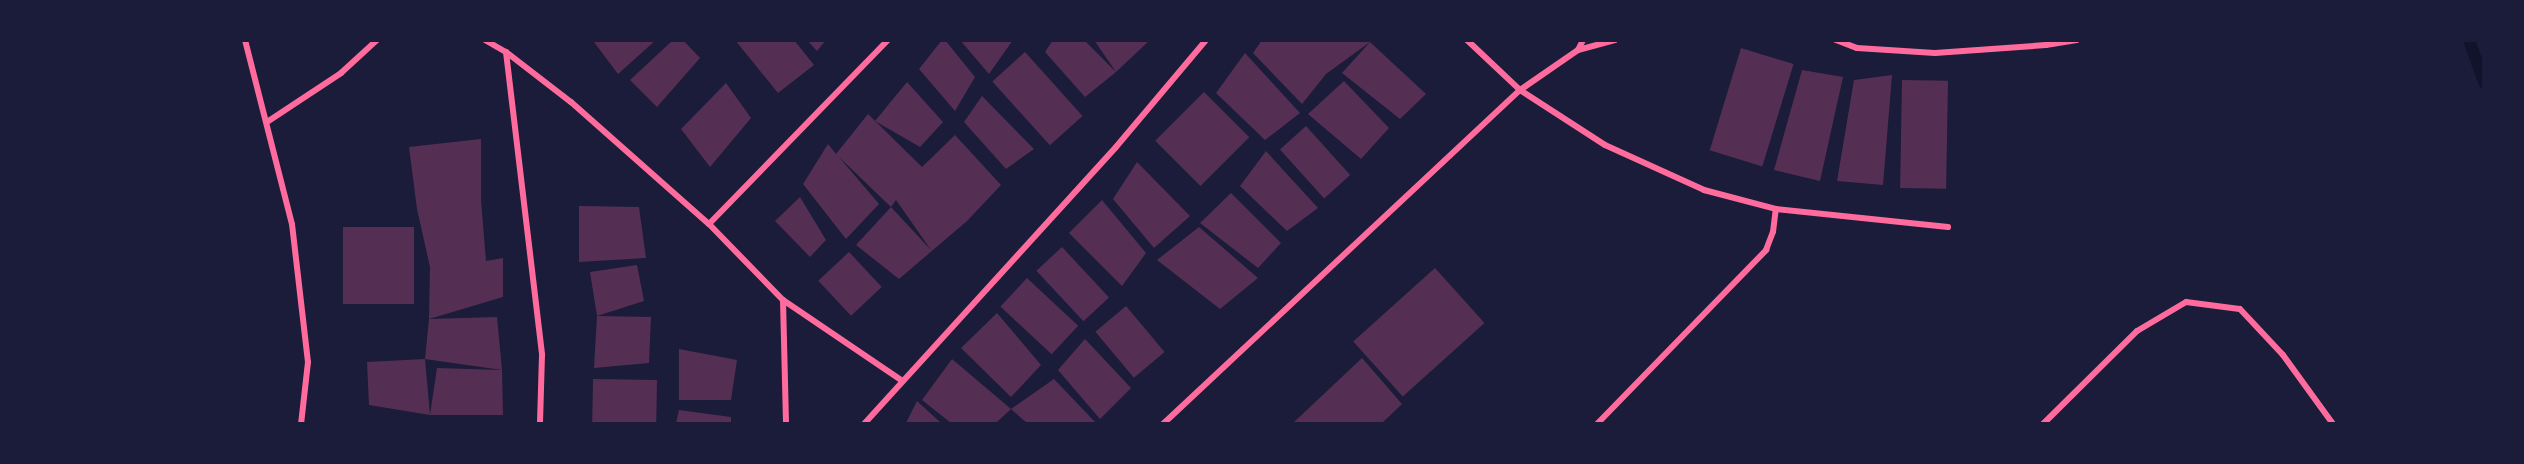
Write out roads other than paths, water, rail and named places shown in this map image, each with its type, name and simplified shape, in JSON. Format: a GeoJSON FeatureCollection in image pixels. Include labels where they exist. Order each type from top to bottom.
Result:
{"type":"FeatureCollection","features":[{"type":"Feature","properties":{"kind":"street"},"geometry":{"type":"LineString","coordinates":[[246,40],[292,224],[308,362],[301,423]]}},
{"type":"Feature","properties":{"kind":"street"},"geometry":{"type":"LineString","coordinates":[[267,122],[341,73],[377,40]]}},
{"type":"Feature","properties":{"kind":"street"},"geometry":{"type":"LineString","coordinates":[[485,40],[506,52],[571,102],[708,224],[783,300],[901,380]]}},
{"type":"Feature","properties":{"kind":"street"},"geometry":{"type":"LineString","coordinates":[[708,224],[888,40]]}},
{"type":"Feature","properties":{"kind":"street"},"geometry":{"type":"LineString","coordinates":[[864,423],[1116,147],[1206,40]]}},
{"type":"Feature","properties":{"kind":"street"},"geometry":{"type":"LineString","coordinates":[[1467,40],[1520,90],[1605,146],[1704,190],[1776,209],[1948,227]]}},
{"type":"Feature","properties":{"kind":"street"},"geometry":{"type":"LineString","coordinates":[[1578,50],[1583,40]]}},
{"type":"Feature","properties":{"kind":"street"},"geometry":{"type":"LineString","coordinates":[[1163,423],[1520,90],[1578,50],[1615,40]]}},
{"type":"Feature","properties":{"kind":"street"},"geometry":{"type":"LineString","coordinates":[[1836,40],[1857,48],[1935,53],[2046,45],[2077,40]]}},
{"type":"Feature","properties":{"kind":"street"},"geometry":{"type":"LineString","coordinates":[[506,52],[542,355],[540,423]]}},
{"type":"Feature","properties":{"kind":"street"},"geometry":{"type":"LineString","coordinates":[[1597,423],[1766,250],[1773,232],[1776,209]]}},
{"type":"Feature","properties":{"kind":"street"},"geometry":{"type":"LineString","coordinates":[[783,300],[786,423]]}},
{"type":"Feature","properties":{"kind":"street"},"geometry":{"type":"LineString","coordinates":[[2044,423],[2137,331],[2186,302],[2240,309],[2283,355],[2333,423]]}},
{"type":"Feature","properties":{"kind":"waterway"},"geometry":{"type":"LineString","coordinates":[[2469,40],[2484,82]]}}]}
